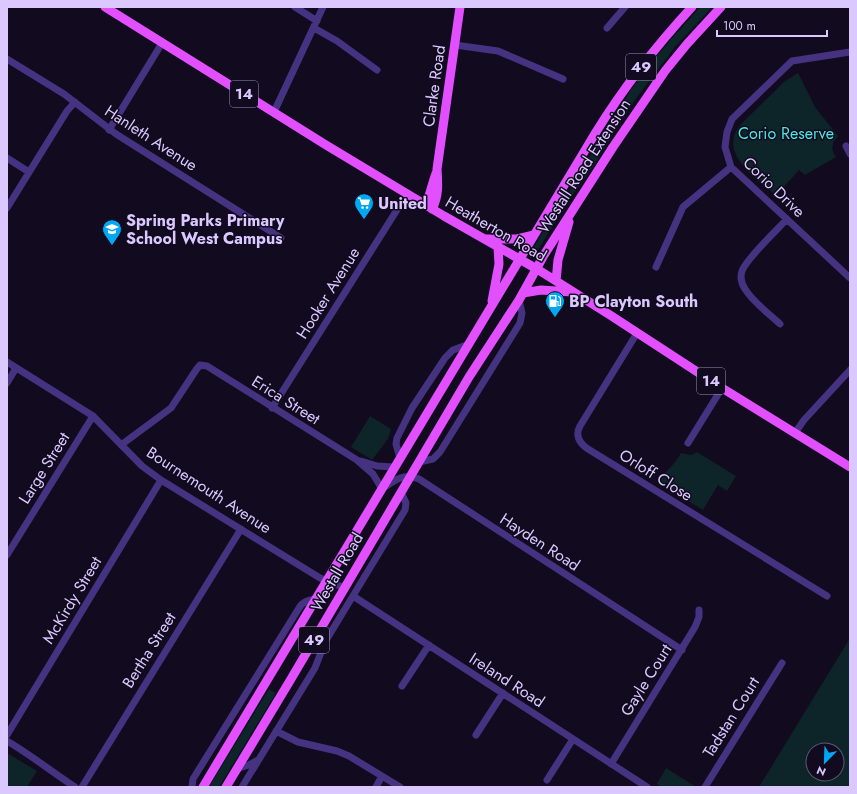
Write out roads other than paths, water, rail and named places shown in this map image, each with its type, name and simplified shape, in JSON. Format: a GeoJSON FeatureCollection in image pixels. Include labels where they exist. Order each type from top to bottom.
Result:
{"type":"FeatureCollection","features":[{"type":"Feature","properties":{"kind":"main road","name":"Heatherton Road"},"geometry":{"type":"LineString","coordinates":[[105,7],[428,207],[537,269],[722,388],[850,467]]}},
{"type":"Feature","properties":{"kind":"main road","name":"Clarke Road"},"geometry":{"type":"LineString","coordinates":[[428,207],[428,198],[432,181],[437,169],[460,7]]}},
{"type":"Feature","properties":{"kind":"main road","name":"Westall Road Extension"},"geometry":{"type":"LineString","coordinates":[[519,259],[600,127],[624,91],[652,52],[692,7]]}},
{"type":"Feature","properties":{"kind":"main road","name":"Westall Road Extension"},"geometry":{"type":"LineString","coordinates":[[537,269],[544,255],[613,146],[654,86],[687,44],[721,7]]}},
{"type":"Feature","properties":{"kind":"main road"},"geometry":{"type":"LineString","coordinates":[[556,281],[558,260],[572,211]]}},
{"type":"Feature","properties":{"kind":"main road"},"geometry":{"type":"LineString","coordinates":[[484,239],[517,239],[534,235]]}},
{"type":"Feature","properties":{"kind":"main road"},"geometry":{"type":"LineString","coordinates":[[490,308],[497,275],[498,247]]}},
{"type":"Feature","properties":{"kind":"main road","name":"Westall Road"},"geometry":{"type":"LineString","coordinates":[[203,787],[317,599],[519,259]]}},
{"type":"Feature","properties":{"kind":"main road","name":"Westall Road"},"geometry":{"type":"LineString","coordinates":[[226,787],[469,377],[537,269]]}},
{"type":"Feature","properties":{"kind":"main road"},"geometry":{"type":"LineString","coordinates":[[521,296],[541,290],[573,292]]}},
{"type":"Feature","properties":{"kind":"street"},"geometry":{"type":"LineString","coordinates":[[295,7],[337,41],[377,70]]}},
{"type":"Feature","properties":{"kind":"street"},"geometry":{"type":"LineString","coordinates":[[274,112],[323,7]]}},
{"type":"Feature","properties":{"kind":"street"},"geometry":{"type":"LineString","coordinates":[[607,28],[625,7]]}},
{"type":"Feature","properties":{"kind":"street"},"geometry":{"type":"LineString","coordinates":[[109,130],[162,43]]}},
{"type":"Feature","properties":{"kind":"street"},"geometry":{"type":"LineString","coordinates":[[455,45],[498,51],[563,79]]}},
{"type":"Feature","properties":{"kind":"street","name":"Corio Drive"},"geometry":{"type":"LineString","coordinates":[[850,52],[792,61],[732,119],[727,132],[725,147],[731,167],[850,278]]}},
{"type":"Feature","properties":{"kind":"street","name":"Hanleth Avenue"},"geometry":{"type":"LineString","coordinates":[[7,59],[75,102],[109,130],[281,238]]}},
{"type":"Feature","properties":{"kind":"street"},"geometry":{"type":"LineString","coordinates":[[7,208],[67,111],[75,102]]}},
{"type":"Feature","properties":{"kind":"street"},"geometry":{"type":"LineString","coordinates":[[846,146],[850,154]]}},
{"type":"Feature","properties":{"kind":"street"},"geometry":{"type":"LineString","coordinates":[[7,158],[29,172]]}},
{"type":"Feature","properties":{"kind":"street"},"geometry":{"type":"LineString","coordinates":[[656,267],[683,207],[731,167]]}},
{"type":"Feature","properties":{"kind":"street","name":"Hooker Avenue"},"geometry":{"type":"LineString","coordinates":[[272,408],[407,194]]}},
{"type":"Feature","properties":{"kind":"street"},"geometry":{"type":"LineString","coordinates":[[780,324],[755,301],[744,288],[741,275],[745,264],[787,219]]}},
{"type":"Feature","properties":{"kind":"street"},"geometry":{"type":"LineString","coordinates":[[419,462],[433,459],[440,452],[520,323],[522,313],[521,296]]}},
{"type":"Feature","properties":{"kind":"street","name":"Orloff Close"},"geometry":{"type":"LineString","coordinates":[[637,333],[579,428],[578,438],[580,443],[827,596]]}},
{"type":"Feature","properties":{"kind":"street"},"geometry":{"type":"LineString","coordinates":[[400,458],[396,444],[397,438],[412,408],[445,358],[453,350],[469,344]]}},
{"type":"Feature","properties":{"kind":"street","name":"Bournemouth Avenue"},"geometry":{"type":"LineString","coordinates":[[7,362],[93,416],[142,466],[161,480],[327,582],[345,588]]}},
{"type":"Feature","properties":{"kind":"street","name":"Erica Street"},"geometry":{"type":"LineString","coordinates":[[121,445],[171,408],[200,365],[206,366],[357,460],[373,474],[382,489]]}},
{"type":"Feature","properties":{"kind":"street"},"geometry":{"type":"LineString","coordinates":[[7,383],[16,368]]}},
{"type":"Feature","properties":{"kind":"street"},"geometry":{"type":"LineString","coordinates":[[795,433],[804,420],[850,370]]}},
{"type":"Feature","properties":{"kind":"street"},"geometry":{"type":"LineString","coordinates":[[688,442],[722,388]]}},
{"type":"Feature","properties":{"kind":"street","name":"Large Street"},"geometry":{"type":"LineString","coordinates":[[7,555],[93,416]]}},
{"type":"Feature","properties":{"kind":"street","name":"Erica Street"},"geometry":{"type":"LineString","coordinates":[[357,460],[377,466],[394,468]]}},
{"type":"Feature","properties":{"kind":"street"},"geometry":{"type":"LineString","coordinates":[[382,489],[400,477],[411,476]]}},
{"type":"Feature","properties":{"kind":"street","name":"Hayden Road"},"geometry":{"type":"LineString","coordinates":[[411,476],[423,482],[682,650]]}},
{"type":"Feature","properties":{"kind":"street","name":"McKirdy Street"},"geometry":{"type":"LineString","coordinates":[[7,735],[161,480]]}},
{"type":"Feature","properties":{"kind":"street","name":"Westall Road"},"geometry":{"type":"LineString","coordinates":[[242,787],[314,668],[325,642],[405,510],[406,503],[401,492]]}},
{"type":"Feature","properties":{"kind":"street","name":"Bertha Street"},"geometry":{"type":"LineString","coordinates":[[82,787],[240,528]]}},
{"type":"Feature","properties":{"kind":"street","name":"Ireland Road"},"geometry":{"type":"LineString","coordinates":[[353,596],[646,787]]}},
{"type":"Feature","properties":{"kind":"street","name":"Westall Road"},"geometry":{"type":"LineString","coordinates":[[187,787],[300,605],[307,600],[317,599]]}},
{"type":"Feature","properties":{"kind":"street","name":"Gayle Court"},"geometry":{"type":"LineString","coordinates":[[611,764],[682,650],[695,627],[699,617],[699,610]]}},
{"type":"Feature","properties":{"kind":"street"},"geometry":{"type":"LineString","coordinates":[[402,686],[429,645]]}},
{"type":"Feature","properties":{"kind":"street","name":"Tadstan Court"},"geometry":{"type":"LineString","coordinates":[[705,787],[782,663]]}},
{"type":"Feature","properties":{"kind":"street"},"geometry":{"type":"LineString","coordinates":[[476,735],[502,693]]}},
{"type":"Feature","properties":{"kind":"street"},"geometry":{"type":"LineString","coordinates":[[276,731],[292,740],[342,753],[400,787]]}},
{"type":"Feature","properties":{"kind":"street"},"geometry":{"type":"LineString","coordinates":[[547,780],[573,739]]}},
{"type":"Feature","properties":{"kind":"street"},"geometry":{"type":"LineString","coordinates":[[7,741],[30,755],[75,787]]}},
{"type":"Feature","properties":{"kind":"street"},"geometry":{"type":"LineString","coordinates":[[236,769],[254,763],[259,758]]}},
{"type":"Feature","properties":{"kind":"street"},"geometry":{"type":"LineString","coordinates":[[376,787],[382,776]]}},
{"type":"Feature","properties":{"kind":"street","name":"Westall Road"},"geometry":{"type":"LineString","coordinates":[[192,787],[193,779]]}},
{"type":"Feature","properties":{"kind":"place","name":"United"},"geometry":{"type":"Point","coordinates":[364,220]}},
{"type":"Feature","properties":{"kind":"place","name":"Spring Parks Primary School West Campus"},"geometry":{"type":"Point","coordinates":[112,246]}},
{"type":"Feature","properties":{"kind":"place","name":"BP Clayton South"},"geometry":{"type":"Point","coordinates":[555,318]}},
{"type":"Feature","properties":{"kind":"park label","name":"Corio Reserve"},"geometry":{"type":"Point","coordinates":[786,133]}}]}
